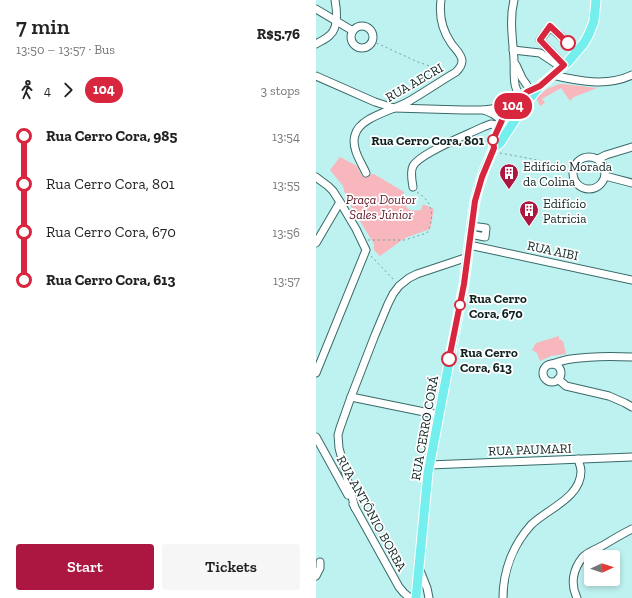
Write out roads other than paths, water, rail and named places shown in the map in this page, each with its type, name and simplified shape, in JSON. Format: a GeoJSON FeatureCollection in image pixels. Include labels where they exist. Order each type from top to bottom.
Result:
{"type":"FeatureCollection","features":[{"type":"Feature","properties":{"kind":"main road","name":"RUA CERRO CORÁ"},"geometry":{"type":"LineString","coordinates":[[493,149],[493,140],[500,123],[513,106],[527,98],[562,67],[584,43],[592,28],[595,16],[596,0]]}},
{"type":"Feature","properties":{"kind":"main road","name":"RUA CERRO CORÁ"},"geometry":{"type":"LineString","coordinates":[[416,598],[429,464],[464,284],[475,201],[485,168],[493,149],[500,142],[527,98]]}},
{"type":"Feature","properties":{"kind":"main road"},"geometry":{"type":"LineString","coordinates":[[500,123],[509,128]]}},
{"type":"Feature","properties":{"kind":"street"},"geometry":{"type":"LineString","coordinates":[[316,44],[331,34],[335,29],[337,12],[335,0]]}},
{"type":"Feature","properties":{"kind":"street","name":"RUA AECRI"},"geometry":{"type":"LineString","coordinates":[[366,173],[355,148],[354,138],[357,129],[365,122],[376,116],[413,100],[453,74],[460,67],[462,61],[461,57],[450,42],[443,28],[441,0]]}},
{"type":"Feature","properties":{"kind":"street"},"geometry":{"type":"LineString","coordinates":[[514,0],[511,20],[515,61],[515,82],[517,91],[527,98]]}},
{"type":"Feature","properties":{"kind":"street"},"geometry":{"type":"LineString","coordinates":[[316,8],[353,31]]}},
{"type":"Feature","properties":{"kind":"street"},"geometry":{"type":"LineString","coordinates":[[562,67],[549,54],[540,40],[550,26],[578,51]]}},
{"type":"Feature","properties":{"kind":"street"},"geometry":{"type":"LineString","coordinates":[[358,27],[367,27],[372,33],[373,37],[370,45],[362,48],[358,47],[352,41],[353,31],[358,27]]}},
{"type":"Feature","properties":{"kind":"street"},"geometry":{"type":"LineString","coordinates":[[513,50],[549,54]]}},
{"type":"Feature","properties":{"kind":"street"},"geometry":{"type":"LineString","coordinates":[[515,61],[522,78],[527,98]]}},
{"type":"Feature","properties":{"kind":"street"},"geometry":{"type":"LineString","coordinates":[[552,75],[574,80],[596,82],[614,81],[632,75]]}},
{"type":"Feature","properties":{"kind":"street"},"geometry":{"type":"LineString","coordinates":[[316,76],[375,102],[394,108],[484,110],[513,106]]}},
{"type":"Feature","properties":{"kind":"street"},"geometry":{"type":"LineString","coordinates":[[484,110],[493,114],[500,123]]}},
{"type":"Feature","properties":{"kind":"street"},"geometry":{"type":"LineString","coordinates":[[413,187],[412,169],[423,156],[483,127],[500,123]]}},
{"type":"Feature","properties":{"kind":"street"},"geometry":{"type":"LineString","coordinates":[[598,159],[632,147]]}},
{"type":"Feature","properties":{"kind":"street"},"geometry":{"type":"LineString","coordinates":[[588,156],[598,159],[604,166],[605,176],[603,181],[595,188],[585,189],[577,183],[574,178],[574,168],[579,160],[588,156]]}},
{"type":"Feature","properties":{"kind":"street"},"geometry":{"type":"LineString","coordinates":[[605,176],[632,183]]}},
{"type":"Feature","properties":{"kind":"street"},"geometry":{"type":"LineString","coordinates":[[316,373],[366,250],[362,240],[340,202],[328,186],[317,179]]}},
{"type":"Feature","properties":{"kind":"street"},"geometry":{"type":"LineString","coordinates":[[316,243],[340,202]]}},
{"type":"Feature","properties":{"kind":"street"},"geometry":{"type":"LineString","coordinates":[[470,230],[485,237],[484,248]]}},
{"type":"Feature","properties":{"kind":"street","name":"RUA AIBI"},"geometry":{"type":"LineString","coordinates":[[469,245],[632,280]]}},
{"type":"Feature","properties":{"kind":"street"},"geometry":{"type":"LineString","coordinates":[[355,508],[340,454],[338,440],[340,428],[351,397],[388,304],[399,286],[409,278],[468,257]]}},
{"type":"Feature","properties":{"kind":"street"},"geometry":{"type":"LineString","coordinates":[[569,359],[560,369],[558,379],[554,382],[546,380],[543,375],[543,369],[549,364],[569,359],[603,356],[632,357]]}},
{"type":"Feature","properties":{"kind":"street"},"geometry":{"type":"LineString","coordinates":[[552,364],[558,366],[560,369]]}},
{"type":"Feature","properties":{"kind":"street"},"geometry":{"type":"LineString","coordinates":[[558,379],[566,386],[609,396],[632,407]]}},
{"type":"Feature","properties":{"kind":"street"},"geometry":{"type":"LineString","coordinates":[[351,397],[439,415]]}},
{"type":"Feature","properties":{"kind":"street","name":"RUA ANTÔNIO BORBA"},"geometry":{"type":"LineString","coordinates":[[316,437],[399,587],[410,598]]}},
{"type":"Feature","properties":{"kind":"street","name":"RUA PAUMARI"},"geometry":{"type":"LineString","coordinates":[[429,464],[632,457]]}},
{"type":"Feature","properties":{"kind":"street"},"geometry":{"type":"LineString","coordinates":[[578,459],[581,469]]}},
{"type":"Feature","properties":{"kind":"street"},"geometry":{"type":"LineString","coordinates":[[504,598],[504,579],[514,549],[523,535],[536,520],[561,503],[574,491],[578,484],[581,469],[586,459]]}},
{"type":"Feature","properties":{"kind":"street"},"geometry":{"type":"LineString","coordinates":[[577,598],[573,586],[574,576],[584,557],[632,529]]}},
{"type":"Feature","properties":{"kind":"street"},"geometry":{"type":"LineString","coordinates":[[316,576],[320,568],[320,562]]}},
{"type":"Feature","properties":{"kind":"street"},"geometry":{"type":"LineString","coordinates":[[419,567],[429,598]]}},
{"type":"Feature","properties":{"kind":"place","name":"Rua Cerro Cora, 801"},"geometry":{"type":"Point","coordinates":[493,140]}},
{"type":"Feature","properties":{"kind":"place","name":"Edifício Morada da Colina"},"geometry":{"type":"Point","coordinates":[509,190]}},
{"type":"Feature","properties":{"kind":"place","name":"Edifício Patricia"},"geometry":{"type":"Point","coordinates":[529,227]}},
{"type":"Feature","properties":{"kind":"place","name":"Rua Cerro Cora, 670"},"geometry":{"type":"Point","coordinates":[460,305]}},
{"type":"Feature","properties":{"kind":"place","name":"Rua Cerro Cora, 613"},"geometry":{"type":"Point","coordinates":[449,359]}},
{"type":"Feature","properties":{"kind":"park label","name":"Praça Doutor Sales Júnior"},"geometry":{"type":"Point","coordinates":[381,206]}}]}
